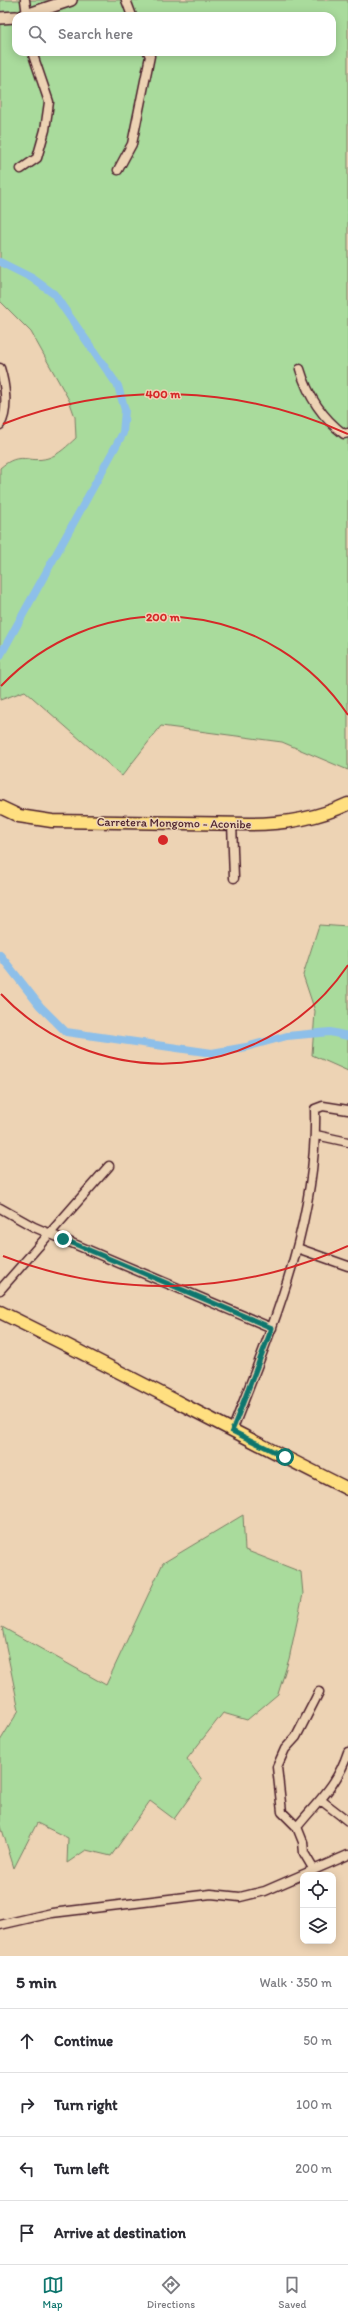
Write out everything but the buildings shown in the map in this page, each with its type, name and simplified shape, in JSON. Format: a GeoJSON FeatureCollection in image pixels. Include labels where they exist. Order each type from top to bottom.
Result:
{"type":"FeatureCollection","features":[{"type":"Feature","properties":{"kind":"main road","name":"Carretera Mongomo - Aconibe"},"geometry":{"type":"LineString","coordinates":[[0,807],[19,816],[52,821],[283,824],[310,818],[348,804]]}},
{"type":"Feature","properties":{"kind":"main road"},"geometry":{"type":"LineString","coordinates":[[0,1312],[110,1366],[232,1431],[348,1488]]}},
{"type":"Feature","properties":{"kind":"street"},"geometry":{"type":"LineString","coordinates":[[23,12],[25,0]]}},
{"type":"Feature","properties":{"kind":"street"},"geometry":{"type":"LineString","coordinates":[[34,12],[71,0]]}},
{"type":"Feature","properties":{"kind":"street"},"geometry":{"type":"LineString","coordinates":[[126,0],[130,12]]}},
{"type":"Feature","properties":{"kind":"street"},"geometry":{"type":"LineString","coordinates":[[0,18],[12,17]]}},
{"type":"Feature","properties":{"kind":"street"},"geometry":{"type":"LineString","coordinates":[[21,169],[37,158],[45,130],[49,102],[33,56]]}},
{"type":"Feature","properties":{"kind":"street"},"geometry":{"type":"LineString","coordinates":[[118,170],[132,144],[150,56]]}},
{"type":"Feature","properties":{"kind":"street"},"geometry":{"type":"LineString","coordinates":[[0,368],[5,382],[4,411],[0,425]]}},
{"type":"Feature","properties":{"kind":"street"},"geometry":{"type":"LineString","coordinates":[[300,368],[323,417],[344,434],[348,433]]}},
{"type":"Feature","properties":{"kind":"street"},"geometry":{"type":"LineString","coordinates":[[232,824],[234,878]]}},
{"type":"Feature","properties":{"kind":"street"},"geometry":{"type":"LineString","coordinates":[[232,1431],[272,1328],[297,1248],[311,1177],[316,1135],[315,1109],[324,1106],[348,1110]]}},
{"type":"Feature","properties":{"kind":"street"},"geometry":{"type":"LineString","coordinates":[[316,1135],[348,1142]]}},
{"type":"Feature","properties":{"kind":"street"},"geometry":{"type":"LineString","coordinates":[[0,1290],[109,1166]]}},
{"type":"Feature","properties":{"kind":"street"},"geometry":{"type":"LineString","coordinates":[[0,1208],[49,1233],[272,1328]]}},
{"type":"Feature","properties":{"kind":"street"},"geometry":{"type":"LineString","coordinates":[[297,1248],[348,1266]]}},
{"type":"Feature","properties":{"kind":"street"},"geometry":{"type":"LineString","coordinates":[[314,1870],[304,1853],[303,1842],[297,1827],[282,1812],[277,1767],[285,1749],[296,1737],[319,1692]]}},
{"type":"Feature","properties":{"kind":"street"},"geometry":{"type":"LineString","coordinates":[[297,1827],[322,1800],[342,1771],[348,1752]]}},
{"type":"Feature","properties":{"kind":"street"},"geometry":{"type":"LineString","coordinates":[[322,1800],[348,1821]]}},
{"type":"Feature","properties":{"kind":"street"},"geometry":{"type":"LineString","coordinates":[[0,1925],[52,1913],[211,1894],[240,1897],[265,1891],[348,1855]]}},
{"type":"Feature","properties":{"kind":"green space"},"geometry":{"type":"Polygon","coordinates":[[[0,0],[348,0],[348,770],[282,742],[161,726],[122,776],[25,691],[0,700],[0,468],[14,460],[24,458],[35,460],[48,458],[63,450],[76,438],[75,417],[69,400],[31,332],[0,301],[0,0]]]}},
{"type":"Feature","properties":{"kind":"green space"},"geometry":{"type":"Polygon","coordinates":[[[319,925],[348,927],[348,1071],[312,1055],[315,1011],[303,975],[319,925]]]}},
{"type":"Feature","properties":{"kind":"green space"},"geometry":{"type":"Polygon","coordinates":[[[243,1515],[245,1550],[301,1572],[303,1594],[289,1659],[278,1694],[247,1720],[223,1713],[187,1759],[202,1780],[174,1819],[150,1801],[111,1856],[86,1850],[67,1863],[68,1838],[37,1823],[14,1868],[0,1823],[0,1741],[19,1710],[2,1627],[106,1685],[163,1563],[243,1515]]]}},
{"type":"Feature","properties":{"kind":"waterway"},"geometry":{"type":"LineString","coordinates":[[0,262],[32,278],[54,294],[118,386],[125,410],[123,433],[0,656]]}},
{"type":"Feature","properties":{"kind":"waterway"},"geometry":{"type":"LineString","coordinates":[[0,955],[40,1006],[66,1032],[212,1053],[246,1047],[287,1036],[330,1032],[348,1036]]}},
{"type":"Feature","properties":{"kind":"route"},"geometry":{"type":"LineString","coordinates":[[63,1239],[272,1328],[232,1431],[285,1457]]}}]}
